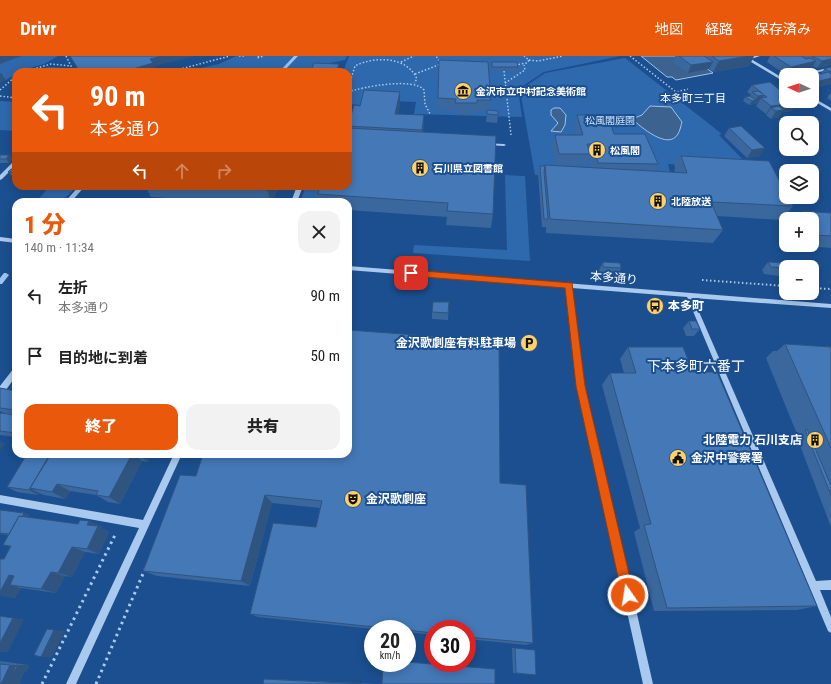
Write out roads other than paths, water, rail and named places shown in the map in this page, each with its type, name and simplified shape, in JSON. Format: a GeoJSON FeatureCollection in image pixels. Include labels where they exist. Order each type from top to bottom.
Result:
{"type":"FeatureCollection","features":[{"type":"Feature","properties":{"kind":"street"},"geometry":{"type":"LineString","coordinates":[[758,56],[748,59],[779,77]]}},
{"type":"Feature","properties":{"kind":"street"},"geometry":{"type":"LineString","coordinates":[[819,71],[831,68]]}},
{"type":"Feature","properties":{"kind":"street"},"geometry":{"type":"LineString","coordinates":[[819,102],[831,110]]}},
{"type":"Feature","properties":{"kind":"street"},"geometry":{"type":"LineString","coordinates":[[480,144],[504,145]]}},
{"type":"Feature","properties":{"kind":"street"},"geometry":{"type":"LineString","coordinates":[[0,178],[12,166]]}},
{"type":"Feature","properties":{"kind":"street"},"geometry":{"type":"LineString","coordinates":[[0,239],[12,240]]}},
{"type":"Feature","properties":{"kind":"street","name":"本多通り"},"geometry":{"type":"LineString","coordinates":[[352,268],[831,306]]}},
{"type":"Feature","properties":{"kind":"street"},"geometry":{"type":"LineString","coordinates":[[569,286],[581,386],[648,684]]}},
{"type":"Feature","properties":{"kind":"street"},"geometry":{"type":"LineString","coordinates":[[689,295],[771,491],[831,628]]}},
{"type":"Feature","properties":{"kind":"street"},"geometry":{"type":"LineString","coordinates":[[0,392],[12,376]]}},
{"type":"Feature","properties":{"kind":"street"},"geometry":{"type":"LineString","coordinates":[[72,684],[176,458]]}},
{"type":"Feature","properties":{"kind":"street"},"geometry":{"type":"LineString","coordinates":[[0,499],[145,525]]}},
{"type":"Feature","properties":{"kind":"street"},"geometry":{"type":"LineString","coordinates":[[813,586],[831,585]]}},
{"type":"Feature","properties":{"kind":"waterway"},"geometry":{"type":"LineString","coordinates":[[285,68],[296,56]]}},
{"type":"Feature","properties":{"kind":"waterway"},"geometry":{"type":"LineString","coordinates":[[72,198],[78,190]]}},
{"type":"Feature","properties":{"kind":"waterway"},"geometry":{"type":"LineString","coordinates":[[0,282],[6,275]]}},
{"type":"Feature","properties":{"kind":"place","name":"金沢市立中村記念美術館"},"geometry":{"type":"Point","coordinates":[463,91]}},
{"type":"Feature","properties":{"kind":"place","name":"松風閣"},"geometry":{"type":"Point","coordinates":[597,150]}},
{"type":"Feature","properties":{"kind":"place","name":"石川県立図書館"},"geometry":{"type":"Point","coordinates":[420,168]}},
{"type":"Feature","properties":{"kind":"place","name":"北陸放送"},"geometry":{"type":"Point","coordinates":[658,201]}},
{"type":"Feature","properties":{"kind":"place","name":"本多町"},"geometry":{"type":"Point","coordinates":[655,306]}},
{"type":"Feature","properties":{"kind":"place","name":"金沢歌劇座有料駐車場"},"geometry":{"type":"Point","coordinates":[529,343]}},
{"type":"Feature","properties":{"kind":"place","name":"北陸電力 石川支店"},"geometry":{"type":"Point","coordinates":[815,440]}},
{"type":"Feature","properties":{"kind":"place","name":"金沢中警察署"},"geometry":{"type":"Point","coordinates":[678,458]}},
{"type":"Feature","properties":{"kind":"place","name":"金沢歌劇座"},"geometry":{"type":"Point","coordinates":[353,499]}},
{"type":"Feature","properties":{"kind":"district","name":"本多町三丁目"},"geometry":{"type":"Point","coordinates":[693,98]}},
{"type":"Feature","properties":{"kind":"district","name":"下本多町六番丁"},"geometry":{"type":"Point","coordinates":[696,366]}},
{"type":"Feature","properties":{"kind":"park label","name":"松風閣庭園"},"geometry":{"type":"Point","coordinates":[610,120]}}]}
